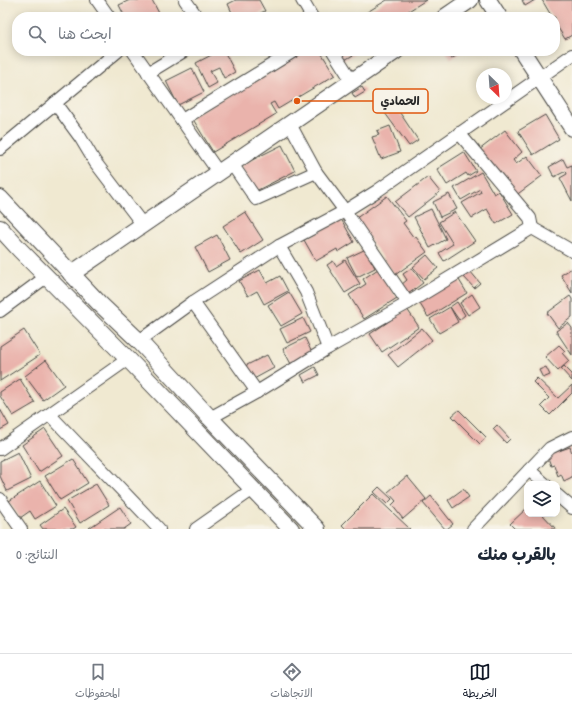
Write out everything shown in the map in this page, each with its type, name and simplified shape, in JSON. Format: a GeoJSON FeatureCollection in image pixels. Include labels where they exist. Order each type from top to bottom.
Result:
{"type":"FeatureCollection","features":[{"type":"Feature","properties":{"kind":"street"},"geometry":{"type":"LineString","coordinates":[[97,0],[105,12]]}},
{"type":"Feature","properties":{"kind":"street"},"geometry":{"type":"LineString","coordinates":[[185,0],[194,12]]}},
{"type":"Feature","properties":{"kind":"street"},"geometry":{"type":"LineString","coordinates":[[302,0],[309,12]]}},
{"type":"Feature","properties":{"kind":"street"},"geometry":{"type":"LineString","coordinates":[[452,12],[470,0]]}},
{"type":"Feature","properties":{"kind":"street"},"geometry":{"type":"LineString","coordinates":[[488,0],[496,12]]}},
{"type":"Feature","properties":{"kind":"street"},"geometry":{"type":"LineString","coordinates":[[139,341],[193,302],[278,246],[346,211],[377,191],[572,55]]}},
{"type":"Feature","properties":{"kind":"street"},"geometry":{"type":"LineString","coordinates":[[0,149],[112,56]]}},
{"type":"Feature","properties":{"kind":"street"},"geometry":{"type":"LineString","coordinates":[[136,56],[219,173]]}},
{"type":"Feature","properties":{"kind":"street"},"geometry":{"type":"LineString","coordinates":[[148,73],[176,56]]}},
{"type":"Feature","properties":{"kind":"street"},"geometry":{"type":"LineString","coordinates":[[182,120],[286,56]]}},
{"type":"Feature","properties":{"kind":"street"},"geometry":{"type":"LineString","coordinates":[[336,56],[352,81]]}},
{"type":"Feature","properties":{"kind":"street"},"geometry":{"type":"LineString","coordinates":[[71,274],[389,56]]}},
{"type":"Feature","properties":{"kind":"street"},"geometry":{"type":"LineString","coordinates":[[525,56],[572,128]]}},
{"type":"Feature","properties":{"kind":"street"},"geometry":{"type":"LineString","coordinates":[[55,103],[80,137],[95,162],[143,225]]}},
{"type":"Feature","properties":{"kind":"street"},"geometry":{"type":"LineString","coordinates":[[290,124],[316,172],[346,211],[408,302]]}},
{"type":"Feature","properties":{"kind":"street"},"geometry":{"type":"LineString","coordinates":[[459,133],[530,218],[532,228],[572,251]]}},
{"type":"Feature","properties":{"kind":"street"},"geometry":{"type":"LineString","coordinates":[[232,164],[256,199],[316,172]]}},
{"type":"Feature","properties":{"kind":"street"},"geometry":{"type":"LineString","coordinates":[[0,198],[99,303],[139,341],[210,418],[317,529]]}},
{"type":"Feature","properties":{"kind":"street"},"geometry":{"type":"LineString","coordinates":[[0,228],[46,277],[128,359],[290,529]]}},
{"type":"Feature","properties":{"kind":"street"},"geometry":{"type":"LineString","coordinates":[[210,418],[257,392],[328,348],[532,228]]}},
{"type":"Feature","properties":{"kind":"street"},"geometry":{"type":"LineString","coordinates":[[278,246],[306,292],[328,348]]}},
{"type":"Feature","properties":{"kind":"street"},"geometry":{"type":"LineString","coordinates":[[0,311],[46,277]]}},
{"type":"Feature","properties":{"kind":"street"},"geometry":{"type":"LineString","coordinates":[[193,302],[257,392]]}},
{"type":"Feature","properties":{"kind":"street"},"geometry":{"type":"LineString","coordinates":[[0,448],[50,415],[128,359]]}},
{"type":"Feature","properties":{"kind":"street"},"geometry":{"type":"LineString","coordinates":[[50,415],[159,529]]}},
{"type":"Feature","properties":{"kind":"street"},"geometry":{"type":"LineString","coordinates":[[474,529],[550,448],[572,437]]}},
{"type":"Feature","properties":{"kind":"street"},"geometry":{"type":"LineString","coordinates":[[529,470],[542,481]]}},
{"type":"Feature","properties":{"kind":"street"},"geometry":{"type":"LineString","coordinates":[[196,529],[253,489]]}},
{"type":"Feature","properties":{"kind":"street"},"geometry":{"type":"LineString","coordinates":[[560,498],[572,508]]}},
{"type":"Feature","properties":{"kind":"street"},"geometry":{"type":"LineString","coordinates":[[0,499],[21,529]]}},
{"type":"Feature","properties":{"kind":"building"},"geometry":{"type":"Polygon","coordinates":[[[130,0],[152,0],[158,12],[122,12],[119,5],[130,0]]]}},
{"type":"Feature","properties":{"kind":"building"},"geometry":{"type":"Polygon","coordinates":[[[236,0],[259,0],[265,11],[232,12],[228,4],[236,0]]]}},
{"type":"Feature","properties":{"kind":"building"},"geometry":{"type":"Polygon","coordinates":[[[387,0],[426,0],[407,12],[367,12],[387,0]]]}},
{"type":"Feature","properties":{"kind":"building"},"geometry":{"type":"Polygon","coordinates":[[[522,0],[535,0],[525,6],[522,0]]]}},
{"type":"Feature","properties":{"kind":"building"},"geometry":{"type":"Polygon","coordinates":[[[542,0],[572,0],[572,35],[565,39],[560,31],[560,12],[549,12],[542,0]]]}},
{"type":"Feature","properties":{"kind":"building"},"geometry":{"type":"Polygon","coordinates":[[[209,56],[227,56],[235,72],[224,78],[219,67],[210,71],[217,83],[208,88],[196,63],[209,56]]]}},
{"type":"Feature","properties":{"kind":"building"},"geometry":{"type":"Polygon","coordinates":[[[298,56],[323,56],[335,75],[278,109],[274,102],[270,104],[276,114],[213,152],[191,116],[254,82],[298,56]]]}},
{"type":"Feature","properties":{"kind":"building"},"geometry":{"type":"Polygon","coordinates":[[[340,56],[352,56],[343,61],[340,56]]]}},
{"type":"Feature","properties":{"kind":"building"},"geometry":{"type":"Polygon","coordinates":[[[449,56],[456,56],[451,59],[449,56]]]}},
{"type":"Feature","properties":{"kind":"building"},"geometry":{"type":"Polygon","coordinates":[[[192,68],[204,92],[178,105],[166,81],[192,68]]]}},
{"type":"Feature","properties":{"kind":"building"},"geometry":{"type":"Polygon","coordinates":[[[362,87],[365,92],[355,98],[352,93],[362,87]]]}},
{"type":"Feature","properties":{"kind":"building"},"geometry":{"type":"Polygon","coordinates":[[[398,104],[400,108],[398,110],[418,140],[409,146],[385,113],[398,104]]]}},
{"type":"Feature","properties":{"kind":"building"},"geometry":{"type":"Polygon","coordinates":[[[545,115],[559,139],[533,155],[518,131],[545,115]]]}},
{"type":"Feature","properties":{"kind":"building"},"geometry":{"type":"Polygon","coordinates":[[[390,126],[400,152],[381,159],[372,137],[379,135],[377,131],[390,126]]]}},
{"type":"Feature","properties":{"kind":"building"},"geometry":{"type":"Polygon","coordinates":[[[505,130],[522,152],[513,160],[516,164],[527,156],[542,176],[515,196],[479,150],[505,130]]]}},
{"type":"Feature","properties":{"kind":"building"},"geometry":{"type":"Polygon","coordinates":[[[282,145],[295,171],[254,192],[240,166],[282,145]]]}},
{"type":"Feature","properties":{"kind":"building"},"geometry":{"type":"Polygon","coordinates":[[[464,152],[476,171],[468,176],[466,173],[447,185],[437,169],[464,152]]]}},
{"type":"Feature","properties":{"kind":"building"},"geometry":{"type":"Polygon","coordinates":[[[563,159],[567,167],[572,165],[572,201],[560,178],[567,174],[566,171],[554,177],[549,167],[563,159]]]}},
{"type":"Feature","properties":{"kind":"building"},"geometry":{"type":"Polygon","coordinates":[[[481,172],[494,194],[499,191],[513,214],[496,224],[487,209],[472,218],[462,203],[481,192],[480,189],[461,200],[454,188],[481,172]]]}},
{"type":"Feature","properties":{"kind":"building"},"geometry":{"type":"Polygon","coordinates":[[[428,177],[440,192],[408,217],[395,202],[428,177]]]}},
{"type":"Feature","properties":{"kind":"building"},"geometry":{"type":"Polygon","coordinates":[[[449,194],[457,209],[440,217],[433,202],[449,194]]]}},
{"type":"Feature","properties":{"kind":"building"},"geometry":{"type":"Polygon","coordinates":[[[387,196],[406,221],[403,223],[427,252],[395,275],[355,219],[387,196]]]}},
{"type":"Feature","properties":{"kind":"building"},"geometry":{"type":"Polygon","coordinates":[[[431,209],[446,239],[430,248],[414,217],[431,209]]]}},
{"type":"Feature","properties":{"kind":"building"},"geometry":{"type":"Polygon","coordinates":[[[245,212],[263,240],[241,254],[223,226],[245,212]]]}},
{"type":"Feature","properties":{"kind":"building"},"geometry":{"type":"Polygon","coordinates":[[[455,212],[475,241],[444,261],[439,253],[453,244],[439,222],[455,212]]]}},
{"type":"Feature","properties":{"kind":"building"},"geometry":{"type":"Polygon","coordinates":[[[341,219],[354,242],[338,252],[337,249],[316,261],[304,240],[341,219]]]}},
{"type":"Feature","properties":{"kind":"building"},"geometry":{"type":"Polygon","coordinates":[[[217,235],[230,260],[208,272],[195,247],[217,235]]]}},
{"type":"Feature","properties":{"kind":"building"},"geometry":{"type":"Polygon","coordinates":[[[366,249],[375,268],[357,277],[347,258],[366,249]]]}},
{"type":"Feature","properties":{"kind":"building"},"geometry":{"type":"Polygon","coordinates":[[[427,255],[438,268],[424,279],[413,267],[427,255]]]}},
{"type":"Feature","properties":{"kind":"building"},"geometry":{"type":"Polygon","coordinates":[[[345,260],[360,284],[345,293],[327,265],[333,261],[336,266],[345,260]]]}},
{"type":"Feature","properties":{"kind":"building"},"geometry":{"type":"Polygon","coordinates":[[[412,268],[423,283],[408,294],[401,285],[407,280],[403,274],[412,268]]]}},
{"type":"Feature","properties":{"kind":"building"},"geometry":{"type":"Polygon","coordinates":[[[572,268],[572,293],[561,275],[572,268]]]}},
{"type":"Feature","properties":{"kind":"building"},"geometry":{"type":"Polygon","coordinates":[[[378,269],[397,298],[364,319],[349,295],[366,284],[363,279],[378,269]]]}},
{"type":"Feature","properties":{"kind":"building"},"geometry":{"type":"Polygon","coordinates":[[[260,270],[267,283],[280,276],[288,291],[264,304],[257,291],[248,296],[239,281],[260,270]]]}},
{"type":"Feature","properties":{"kind":"building"},"geometry":{"type":"Polygon","coordinates":[[[470,271],[480,283],[474,288],[464,277],[470,271]]]}},
{"type":"Feature","properties":{"kind":"building"},"geometry":{"type":"Polygon","coordinates":[[[456,275],[467,293],[428,317],[417,299],[456,275]]]}},
{"type":"Feature","properties":{"kind":"building"},"geometry":{"type":"Polygon","coordinates":[[[289,292],[302,314],[281,326],[268,305],[289,292]]]}},
{"type":"Feature","properties":{"kind":"building"},"geometry":{"type":"Polygon","coordinates":[[[472,294],[480,307],[468,315],[460,303],[472,294]]]}},
{"type":"Feature","properties":{"kind":"building"},"geometry":{"type":"Polygon","coordinates":[[[570,296],[572,299],[572,317],[558,328],[547,313],[570,296]]]}},
{"type":"Feature","properties":{"kind":"building"},"geometry":{"type":"Polygon","coordinates":[[[457,302],[465,315],[459,320],[450,307],[457,302]]]}},
{"type":"Feature","properties":{"kind":"building"},"geometry":{"type":"Polygon","coordinates":[[[450,307],[458,322],[439,333],[430,319],[450,307]]]}},
{"type":"Feature","properties":{"kind":"building"},"geometry":{"type":"Polygon","coordinates":[[[407,309],[419,327],[382,352],[370,334],[407,309]]]}},
{"type":"Feature","properties":{"kind":"building"},"geometry":{"type":"Polygon","coordinates":[[[303,318],[310,332],[287,343],[280,329],[303,318]]]}},
{"type":"Feature","properties":{"kind":"building"},"geometry":{"type":"Polygon","coordinates":[[[568,323],[572,328],[572,355],[556,331],[568,323]]]}},
{"type":"Feature","properties":{"kind":"building"},"geometry":{"type":"Polygon","coordinates":[[[422,328],[432,340],[398,367],[388,355],[422,328]]]}},
{"type":"Feature","properties":{"kind":"building"},"geometry":{"type":"Polygon","coordinates":[[[24,330],[40,355],[0,381],[0,346],[24,330]]]}},
{"type":"Feature","properties":{"kind":"building"},"geometry":{"type":"Polygon","coordinates":[[[305,338],[312,353],[291,364],[283,349],[305,338]]]}},
{"type":"Feature","properties":{"kind":"building"},"geometry":{"type":"Polygon","coordinates":[[[559,345],[565,351],[562,353],[569,361],[558,371],[545,357],[559,345]]]}},
{"type":"Feature","properties":{"kind":"building"},"geometry":{"type":"Polygon","coordinates":[[[267,355],[274,368],[252,380],[245,366],[267,355]]]}},
{"type":"Feature","properties":{"kind":"building"},"geometry":{"type":"Polygon","coordinates":[[[46,360],[64,385],[43,400],[25,376],[46,360]]]}},
{"type":"Feature","properties":{"kind":"building"},"geometry":{"type":"Polygon","coordinates":[[[564,366],[572,374],[572,381],[561,369],[564,366]]]}},
{"type":"Feature","properties":{"kind":"building"},"geometry":{"type":"Polygon","coordinates":[[[315,367],[319,375],[305,382],[301,375],[315,367]]]}},
{"type":"Feature","properties":{"kind":"building"},"geometry":{"type":"Polygon","coordinates":[[[546,367],[550,375],[543,378],[539,370],[546,367]]]}},
{"type":"Feature","properties":{"kind":"building"},"geometry":{"type":"Polygon","coordinates":[[[537,378],[558,398],[572,385],[572,393],[550,415],[541,406],[549,398],[533,382],[537,378]]]}},
{"type":"Feature","properties":{"kind":"building"},"geometry":{"type":"Polygon","coordinates":[[[20,379],[35,403],[13,416],[0,396],[0,392],[20,379]]]}},
{"type":"Feature","properties":{"kind":"building"},"geometry":{"type":"Polygon","coordinates":[[[0,409],[9,425],[0,430],[0,409]]]}},
{"type":"Feature","properties":{"kind":"building"},"geometry":{"type":"Polygon","coordinates":[[[459,410],[486,437],[480,444],[452,416],[459,410]]]}},
{"type":"Feature","properties":{"kind":"building"},"geometry":{"type":"Polygon","coordinates":[[[497,425],[510,439],[506,443],[493,429],[497,425]]]}},
{"type":"Feature","properties":{"kind":"building"},"geometry":{"type":"Polygon","coordinates":[[[45,429],[63,456],[39,472],[22,445],[45,429]]]}},
{"type":"Feature","properties":{"kind":"building"},"geometry":{"type":"Polygon","coordinates":[[[570,447],[572,453],[572,477],[564,481],[561,474],[558,476],[554,465],[551,466],[547,455],[570,447]]]}},
{"type":"Feature","properties":{"kind":"building"},"geometry":{"type":"Polygon","coordinates":[[[18,452],[31,479],[7,491],[0,476],[0,461],[18,452]]]}},
{"type":"Feature","properties":{"kind":"building"},"geometry":{"type":"Polygon","coordinates":[[[73,459],[88,483],[60,500],[45,476],[73,459]]]}},
{"type":"Feature","properties":{"kind":"building"},"geometry":{"type":"Polygon","coordinates":[[[407,476],[426,499],[403,519],[392,505],[396,501],[388,492],[407,476]]]}},
{"type":"Feature","properties":{"kind":"building"},"geometry":{"type":"Polygon","coordinates":[[[40,481],[56,506],[35,519],[30,511],[20,518],[9,501],[40,481]]]}},
{"type":"Feature","properties":{"kind":"building"},"geometry":{"type":"Polygon","coordinates":[[[96,484],[109,505],[80,523],[67,501],[96,484]]]}},
{"type":"Feature","properties":{"kind":"building"},"geometry":{"type":"Polygon","coordinates":[[[379,487],[392,499],[387,504],[374,492],[379,487]]]}},
{"type":"Feature","properties":{"kind":"building"},"geometry":{"type":"Polygon","coordinates":[[[463,489],[469,497],[453,508],[448,500],[463,489]]]}},
{"type":"Feature","properties":{"kind":"building"},"geometry":{"type":"Polygon","coordinates":[[[373,494],[410,529],[346,529],[342,525],[373,494]]]}},
{"type":"Feature","properties":{"kind":"building"},"geometry":{"type":"Polygon","coordinates":[[[431,496],[453,524],[447,529],[445,529],[423,503],[431,496]]]}},
{"type":"Feature","properties":{"kind":"building"},"geometry":{"type":"Polygon","coordinates":[[[120,507],[131,524],[124,529],[89,528],[120,507]]]}},
{"type":"Feature","properties":{"kind":"building"},"geometry":{"type":"Polygon","coordinates":[[[63,509],[76,527],[73,529],[43,529],[40,525],[63,509]]]}},
{"type":"Feature","properties":{"kind":"building"},"geometry":{"type":"Polygon","coordinates":[[[524,511],[524,517],[545,517],[556,529],[515,529],[510,524],[524,511]]]}},
{"type":"Feature","properties":{"kind":"place","name":"الحمادي"},"geometry":{"type":"Point","coordinates":[297,101]}}]}
